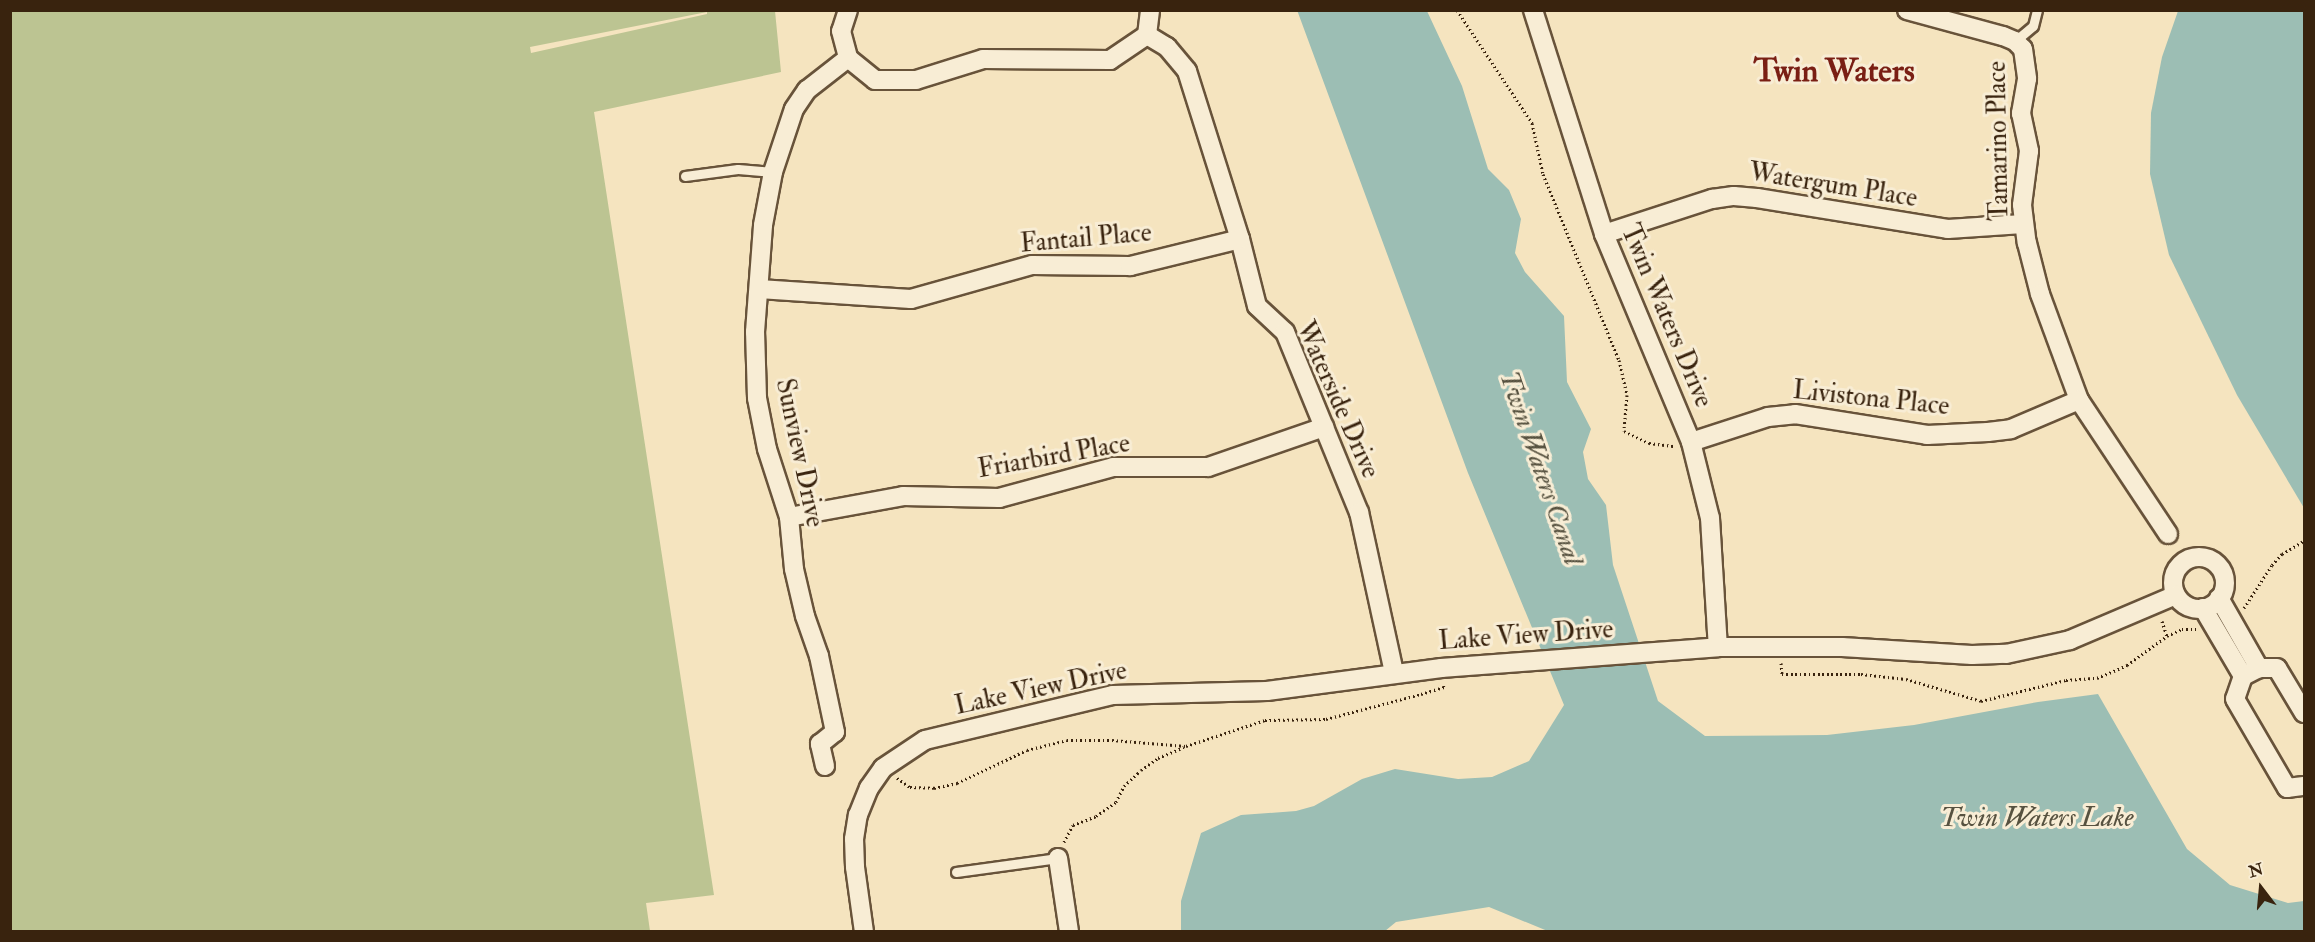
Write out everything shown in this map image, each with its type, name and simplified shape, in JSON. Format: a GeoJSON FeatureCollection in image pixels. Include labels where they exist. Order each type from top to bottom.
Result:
{"type":"FeatureCollection","features":[{"type":"Feature","properties":{"kind":"street"},"geometry":{"type":"LineString","coordinates":[[848,10],[841,31],[848,58],[874,80],[916,80],[983,59],[1110,60],[1148,35],[1150,10]]}},
{"type":"Feature","properties":{"kind":"street","name":"Twin Waters Drive"},"geometry":{"type":"LineString","coordinates":[[1533,10],[1604,234],[1691,442],[1710,518],[1718,647]]}},
{"type":"Feature","properties":{"kind":"street"},"geometry":{"type":"LineString","coordinates":[[1907,10],[1963,24],[2015,41]]}},
{"type":"Feature","properties":{"kind":"street","name":"Waterside Drive"},"geometry":{"type":"LineString","coordinates":[[1148,35],[1167,47],[1187,70],[1240,239],[1257,306],[1285,332],[1359,512],[1394,673]]}},
{"type":"Feature","properties":{"kind":"street","name":"Tamarino Place"},"geometry":{"type":"LineString","coordinates":[[2015,41],[2023,49],[2027,79],[2021,113],[2029,151],[2022,205],[2024,224],[2046,316],[2079,400],[2168,534]]}},
{"type":"Feature","properties":{"kind":"street","name":"Sunview Drive"},"geometry":{"type":"LineString","coordinates":[[825,766],[820,744],[835,732],[819,656],[794,569],[789,517],[767,449],[758,398],[755,332],[763,225],[773,172],[794,109],[807,90],[848,58]]}},
{"type":"Feature","properties":{"kind":"street","name":"Watergum Place"},"geometry":{"type":"LineString","coordinates":[[1604,234],[1712,199],[1734,196],[1948,229],[2024,224]]}},
{"type":"Feature","properties":{"kind":"street","name":"Fantail Place"},"geometry":{"type":"LineString","coordinates":[[759,289],[911,299],[1032,265],[1130,266],[1240,239]]}},
{"type":"Feature","properties":{"kind":"street","name":"Livistona Place"},"geometry":{"type":"LineString","coordinates":[[1691,442],[1768,417],[1795,414],[1928,435],[1988,432],[2011,429],[2079,400]]}},
{"type":"Feature","properties":{"kind":"street","name":"Friarbird Place"},"geometry":{"type":"LineString","coordinates":[[789,517],[903,496],[999,498],[1113,467],[1208,467],[1324,427]]}},
{"type":"Feature","properties":{"kind":"street"},"geometry":{"type":"LineString","coordinates":[[2196,557],[2212,561],[2219,567],[2224,582],[2219,598],[2203,608],[2188,606],[2176,596],[2173,579],[2181,564],[2196,557]]}},
{"type":"Feature","properties":{"kind":"street","name":"Lake View Drive"},"geometry":{"type":"LineString","coordinates":[[883,768],[925,740],[1113,695],[1267,691],[1441,668],[1718,647],[1842,646],[1972,655],[2006,654],[2070,640],[2176,596]]}},
{"type":"Feature","properties":{"kind":"street"},"geometry":{"type":"LineString","coordinates":[[2219,598],[2251,672]]}},
{"type":"Feature","properties":{"kind":"street"},"geometry":{"type":"LineString","coordinates":[[2203,608],[2251,672]]}},
{"type":"Feature","properties":{"kind":"street"},"geometry":{"type":"LineString","coordinates":[[2251,672],[2277,668],[2304,713]]}},
{"type":"Feature","properties":{"kind":"street"},"geometry":{"type":"LineString","coordinates":[[2251,672],[2235,699],[2287,788],[2304,786]]}},
{"type":"Feature","properties":{"kind":"street"},"geometry":{"type":"LineString","coordinates":[[864,932],[854,839],[858,815],[869,788],[883,768]]}},
{"type":"Feature","properties":{"kind":"street"},"geometry":{"type":"LineString","coordinates":[[1058,858],[1069,932]]}},
{"type":"Feature","properties":{"kind":"lane","name":"Tamarino Place"},"geometry":{"type":"LineString","coordinates":[[2015,41],[2033,26],[2037,10]]}},
{"type":"Feature","properties":{"kind":"lane"},"geometry":{"type":"LineString","coordinates":[[685,176],[738,169],[773,172]]}},
{"type":"Feature","properties":{"kind":"lane"},"geometry":{"type":"LineString","coordinates":[[956,872],[1058,858]]}},
{"type":"Feature","properties":{"kind":"path"},"geometry":{"type":"LineString","coordinates":[[1457,10],[1532,123],[1544,174],[1619,360],[1627,395],[1624,431],[1649,443],[1666,446],[1679,446],[1691,442]]}},
{"type":"Feature","properties":{"kind":"path"},"geometry":{"type":"LineString","coordinates":[[2240,615],[2272,565],[2282,554],[2304,541]]}},
{"type":"Feature","properties":{"kind":"path"},"geometry":{"type":"LineString","coordinates":[[2162,621],[2167,636]]}},
{"type":"Feature","properties":{"kind":"path"},"geometry":{"type":"LineString","coordinates":[[1770,662],[1781,662],[1782,674],[1861,674],[1906,679],[1981,701],[2066,680],[2097,678],[2134,661],[2167,636],[2182,629],[2200,628]]}},
{"type":"Feature","properties":{"kind":"path"},"geometry":{"type":"LineString","coordinates":[[1058,858],[1073,825],[1096,816],[1116,802],[1124,786],[1158,758],[1186,746],[1265,720],[1326,719],[1443,687],[1441,668]]}},
{"type":"Feature","properties":{"kind":"path"},"geometry":{"type":"LineString","coordinates":[[883,768],[910,787],[934,788],[957,783],[1027,750],[1067,740],[1112,740],[1186,746]]}},
{"type":"Feature","properties":{"kind":"green space"},"geometry":{"type":"Polygon","coordinates":[[[10,11],[775,11],[781,72],[594,112],[714,895],[646,903],[650,931],[11,931],[10,11]],[[707,12],[530,47],[531,53],[707,14],[707,12]]]}},
{"type":"Feature","properties":{"kind":"water","name":"Twin Waters Lake"},"geometry":{"type":"Polygon","coordinates":[[[1297,10],[1427,11],[1462,86],[1488,169],[1509,190],[1521,219],[1515,253],[1525,272],[1564,316],[1567,382],[1591,429],[1583,452],[1588,479],[1606,505],[1613,565],[1658,701],[1705,736],[1827,735],[1914,725],[2038,702],[2098,694],[2187,849],[2230,885],[2288,903],[2304,901],[2304,932],[1550,932],[1489,907],[1396,922],[1385,931],[1181,932],[1181,901],[1201,833],[1241,815],[1296,811],[1314,806],[1362,779],[1395,769],[1458,779],[1492,777],[1529,761],[1564,705],[1468,473],[1297,10]]]}},
{"type":"Feature","properties":{"kind":"water"},"geometry":{"type":"Polygon","coordinates":[[[2178,11],[2304,11],[2304,508],[2237,395],[2169,255],[2150,174],[2151,113],[2162,57],[2178,11]]]}},
{"type":"Feature","properties":{"kind":"district","name":"Twin Waters"},"geometry":{"type":"Point","coordinates":[1834,71]}},
{"type":"Feature","properties":{"kind":"water label","name":"Twin Waters Canal"},"geometry":{"type":"Point","coordinates":[1541,468]}}]}
